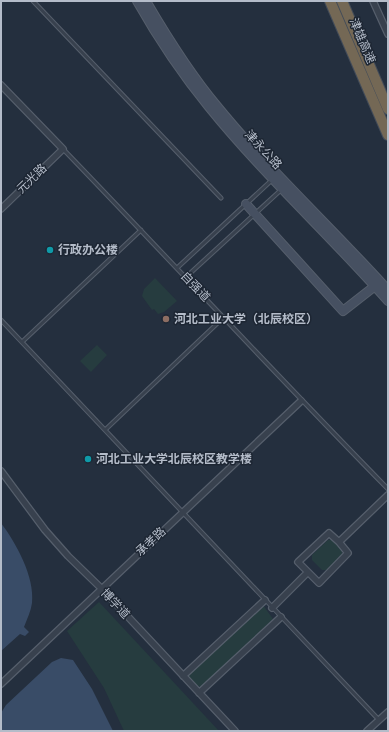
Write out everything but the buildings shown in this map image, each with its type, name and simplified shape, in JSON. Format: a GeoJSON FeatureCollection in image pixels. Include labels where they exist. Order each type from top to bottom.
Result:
{"type":"FeatureCollection","features":[{"type":"Feature","properties":{"kind":"highway","name":"津雄高速"},"geometry":{"type":"LineString","coordinates":[[330,1],[388,135]]}},
{"type":"Feature","properties":{"kind":"highway","name":"津雄高速"},"geometry":{"type":"LineString","coordinates":[[342,1],[388,109]]}},
{"type":"Feature","properties":{"kind":"street","name":"津永公路"},"geometry":{"type":"LineString","coordinates":[[137,1],[170,54],[208,106],[244,148],[276,176]]}},
{"type":"Feature","properties":{"kind":"street","name":"津永公路"},"geometry":{"type":"LineString","coordinates":[[146,1],[173,46],[216,105],[276,176],[388,301]]}},
{"type":"Feature","properties":{"kind":"street"},"geometry":{"type":"LineString","coordinates":[[373,1],[388,34]]}},
{"type":"Feature","properties":{"kind":"street","name":"自强道"},"geometry":{"type":"LineString","coordinates":[[1,85],[63,149]]}},
{"type":"Feature","properties":{"kind":"street","name":"元光路"},"geometry":{"type":"LineString","coordinates":[[1,209],[63,149]]}},
{"type":"Feature","properties":{"kind":"street","name":"津永公路"},"geometry":{"type":"LineString","coordinates":[[285,186],[388,290]]}},
{"type":"Feature","properties":{"kind":"street"},"geometry":{"type":"LineString","coordinates":[[246,204],[343,311],[375,286]]}},
{"type":"Feature","properties":{"kind":"street","name":"承孝路"},"geometry":{"type":"LineString","coordinates":[[1,684],[301,401]]}},
{"type":"Feature","properties":{"kind":"street","name":"博学道"},"geometry":{"type":"LineString","coordinates":[[1,472],[45,530],[235,731]]}},
{"type":"Feature","properties":{"kind":"street"},"geometry":{"type":"LineString","coordinates":[[339,542],[388,495]]}},
{"type":"Feature","properties":{"kind":"street"},"geometry":{"type":"LineString","coordinates":[[329,533],[348,553],[319,583],[308,572],[298,562],[329,533]]}},
{"type":"Feature","properties":{"kind":"street"},"geometry":{"type":"LineString","coordinates":[[272,608],[308,572]]}},
{"type":"Feature","properties":{"kind":"street"},"geometry":{"type":"LineString","coordinates":[[183,676],[265,600]]}},
{"type":"Feature","properties":{"kind":"street"},"geometry":{"type":"LineString","coordinates":[[199,693],[281,617]]}},
{"type":"Feature","properties":{"kind":"street"},"geometry":{"type":"LineString","coordinates":[[367,731],[388,712]]}},
{"type":"Feature","properties":{"kind":"lane"},"geometry":{"type":"LineString","coordinates":[[33,1],[221,198]]}},
{"type":"Feature","properties":{"kind":"lane","name":"自强道"},"geometry":{"type":"LineString","coordinates":[[63,149],[224,317],[301,401],[388,489]]}},
{"type":"Feature","properties":{"kind":"lane"},"geometry":{"type":"LineString","coordinates":[[177,268],[276,176]]}},
{"type":"Feature","properties":{"kind":"lane"},"geometry":{"type":"LineString","coordinates":[[186,277],[285,186]]}},
{"type":"Feature","properties":{"kind":"lane"},"geometry":{"type":"LineString","coordinates":[[22,342],[141,230]]}},
{"type":"Feature","properties":{"kind":"lane"},"geometry":{"type":"LineString","coordinates":[[104,430],[224,317]]}},
{"type":"Feature","properties":{"kind":"lane"},"geometry":{"type":"LineString","coordinates":[[1,320],[379,720]]}},
{"type":"Feature","properties":{"kind":"green space"},"geometry":{"type":"Polygon","coordinates":[[[155,278],[177,301],[164,312],[158,314],[154,309],[152,310],[142,296],[144,289],[155,278]]]}},
{"type":"Feature","properties":{"kind":"green space"},"geometry":{"type":"Polygon","coordinates":[[[97,345],[107,355],[91,372],[80,361],[97,345]]]}},
{"type":"Feature","properties":{"kind":"green space"},"geometry":{"type":"Polygon","coordinates":[[[328,540],[332,540],[342,550],[342,555],[326,570],[322,570],[312,560],[312,555],[328,540]]]}},
{"type":"Feature","properties":{"kind":"green space"},"geometry":{"type":"Polygon","coordinates":[[[99,602],[219,731],[124,731],[104,688],[67,631],[99,602]]]}},
{"type":"Feature","properties":{"kind":"green space"},"geometry":{"type":"Polygon","coordinates":[[[263,605],[273,619],[201,687],[192,683],[188,675],[263,605]]]}},
{"type":"Feature","properties":{"kind":"water"},"geometry":{"type":"Polygon","coordinates":[[[1,523],[13,540],[23,561],[31,582],[32,603],[24,627],[29,632],[25,636],[20,634],[1,651],[1,523]]]}},
{"type":"Feature","properties":{"kind":"water"},"geometry":{"type":"Polygon","coordinates":[[[61,658],[73,660],[92,689],[113,731],[1,731],[1,713],[6,705],[52,662],[61,658]]]}},
{"type":"Feature","properties":{"kind":"place","name":"行政办公楼"},"geometry":{"type":"Point","coordinates":[50,250]}},
{"type":"Feature","properties":{"kind":"place","name":"河北工业大学（北辰校区）"},"geometry":{"type":"Point","coordinates":[166,319]}},
{"type":"Feature","properties":{"kind":"place","name":"河北工业大学北辰校区教学楼"},"geometry":{"type":"Point","coordinates":[88,459]}}]}
